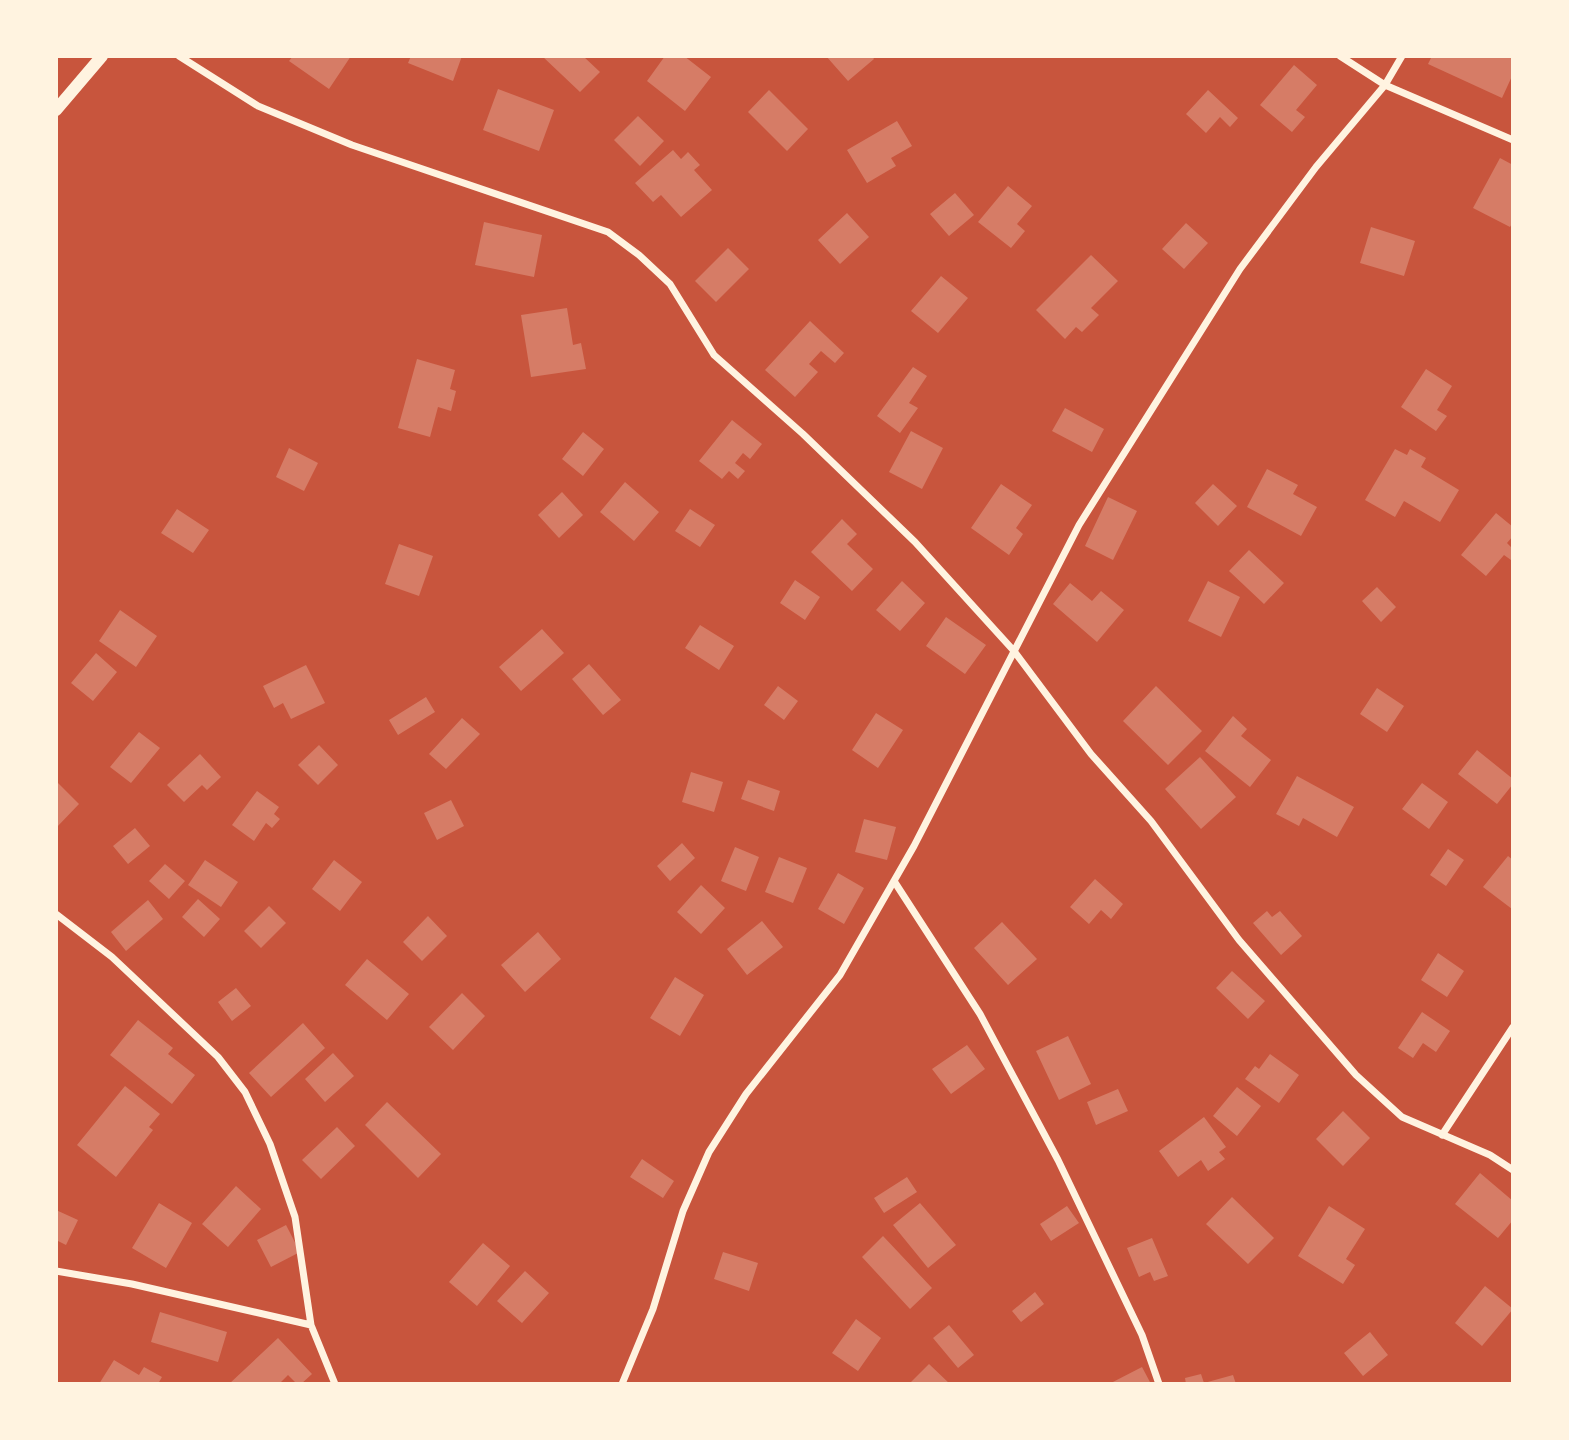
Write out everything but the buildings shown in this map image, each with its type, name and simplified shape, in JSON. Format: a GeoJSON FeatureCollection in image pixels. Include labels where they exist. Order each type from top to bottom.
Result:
{"type":"FeatureCollection","features":[{"type":"Feature","properties":{"kind":"street"},"geometry":{"type":"LineString","coordinates":[[56,110],[102,56]]}},
{"type":"Feature","properties":{"kind":"street"},"geometry":{"type":"LineString","coordinates":[[179,56],[258,106],[352,145],[608,232],[639,255],[670,284],[714,355],[803,434],[915,542],[1014,651],[1091,754],[1151,821],[1239,940],[1356,1075],[1402,1116],[1490,1155],[1513,1170]]}},
{"type":"Feature","properties":{"kind":"street"},"geometry":{"type":"LineString","coordinates":[[1340,56],[1385,85],[1513,140]]}},
{"type":"Feature","properties":{"kind":"street"},"geometry":{"type":"LineString","coordinates":[[622,1384],[653,1309],[683,1211],[709,1152],[746,1094],[840,975],[894,881],[1079,525],[1240,269],[1316,167],[1385,85],[1402,56]]}},
{"type":"Feature","properties":{"kind":"street"},"geometry":{"type":"LineString","coordinates":[[894,881],[980,1014],[1058,1160],[1142,1335],[1159,1384]]}},
{"type":"Feature","properties":{"kind":"street"},"geometry":{"type":"LineString","coordinates":[[56,914],[112,957],[218,1057],[245,1092],[270,1144],[295,1217],[311,1325],[335,1384]]}},
{"type":"Feature","properties":{"kind":"street"},"geometry":{"type":"LineString","coordinates":[[1442,1135],[1513,1027]]}},
{"type":"Feature","properties":{"kind":"street"},"geometry":{"type":"LineString","coordinates":[[56,1270],[132,1284],[311,1325]]}}]}
